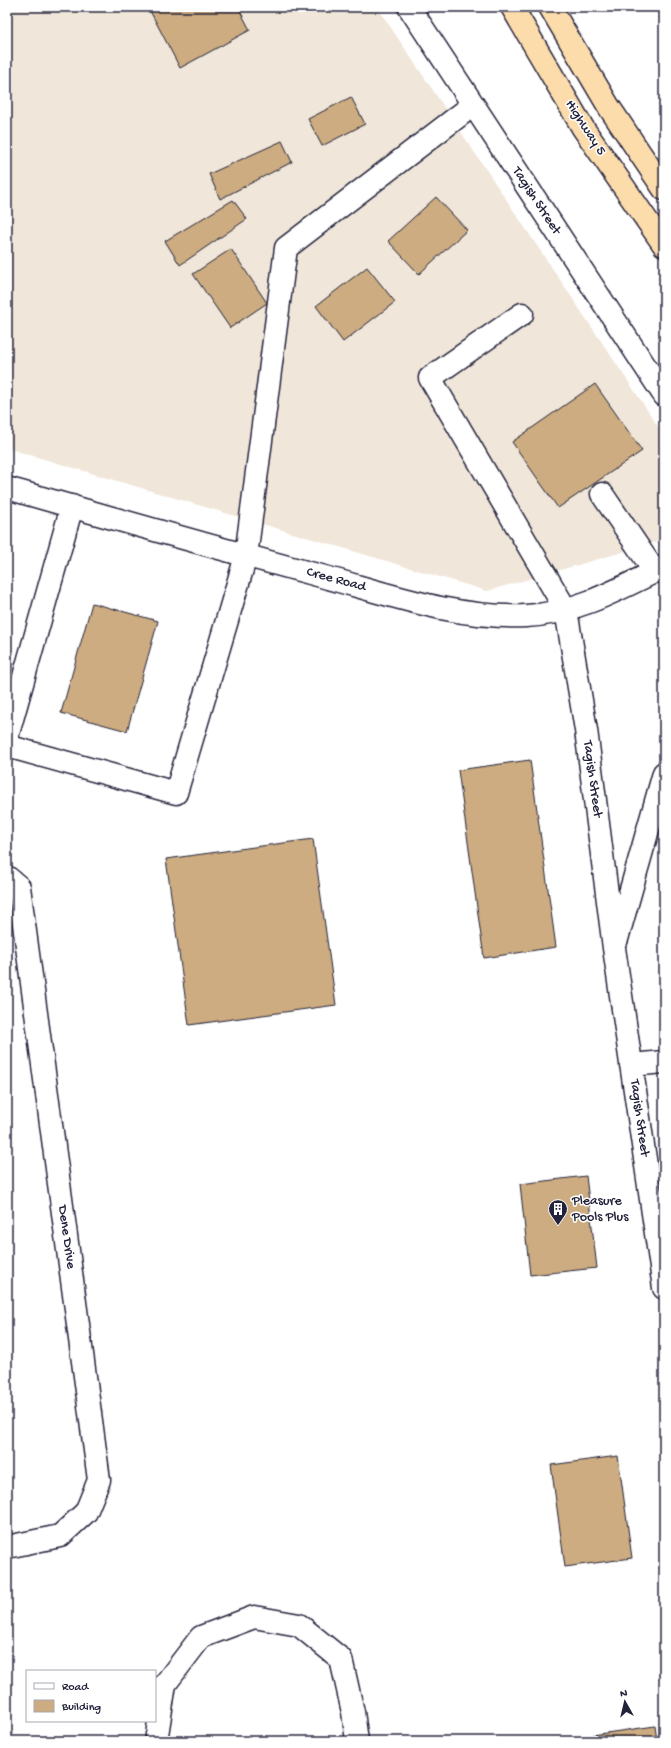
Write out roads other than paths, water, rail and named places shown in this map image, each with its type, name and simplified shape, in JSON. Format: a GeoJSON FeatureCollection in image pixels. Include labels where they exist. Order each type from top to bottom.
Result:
{"type":"FeatureCollection","features":[{"type":"Feature","properties":{"kind":"highway","name":"Highway 5"},"geometry":{"type":"LineString","coordinates":[[512,7],[583,128],[664,244]]}},
{"type":"Feature","properties":{"kind":"highway"},"geometry":{"type":"LineString","coordinates":[[550,7],[609,107],[664,189]]}},
{"type":"Feature","properties":{"kind":"street","name":"Tagish Street"},"geometry":{"type":"LineString","coordinates":[[409,7],[664,395]]}},
{"type":"Feature","properties":{"kind":"street"},"geometry":{"type":"LineString","coordinates":[[7,746],[176,793],[246,556],[286,248],[473,105]]}},
{"type":"Feature","properties":{"kind":"street"},"geometry":{"type":"LineString","coordinates":[[522,314],[430,378],[566,610]]}},
{"type":"Feature","properties":{"kind":"street","name":"Cree Road"},"geometry":{"type":"LineString","coordinates":[[7,488],[246,556],[434,607],[478,615],[527,616],[566,610],[612,592],[659,569]]}},
{"type":"Feature","properties":{"kind":"street"},"geometry":{"type":"LineString","coordinates":[[602,494],[659,569]]}},
{"type":"Feature","properties":{"kind":"street"},"geometry":{"type":"LineString","coordinates":[[7,737],[72,506]]}},
{"type":"Feature","properties":{"kind":"street","name":"Tagish Street"},"geometry":{"type":"LineString","coordinates":[[566,610],[586,730],[614,948],[664,1288]]}},
{"type":"Feature","properties":{"kind":"street","name":"Tagish Street"},"geometry":{"type":"LineString","coordinates":[[614,948],[664,773]]}},
{"type":"Feature","properties":{"kind":"street","name":"Dene Drive"},"geometry":{"type":"LineString","coordinates":[[7,877],[19,887],[99,1480],[86,1512],[60,1536],[7,1547]]}},
{"type":"Feature","properties":{"kind":"street"},"geometry":{"type":"LineString","coordinates":[[631,1065],[664,1062]]}},
{"type":"Feature","properties":{"kind":"street"},"geometry":{"type":"LineString","coordinates":[[156,1741],[165,1684],[201,1636],[254,1617],[299,1625],[341,1659],[353,1712],[357,1741]]}},
{"type":"Feature","properties":{"kind":"place","name":"Pleasure Pools Plus"},"geometry":{"type":"Point","coordinates":[558,1226]}}]}
